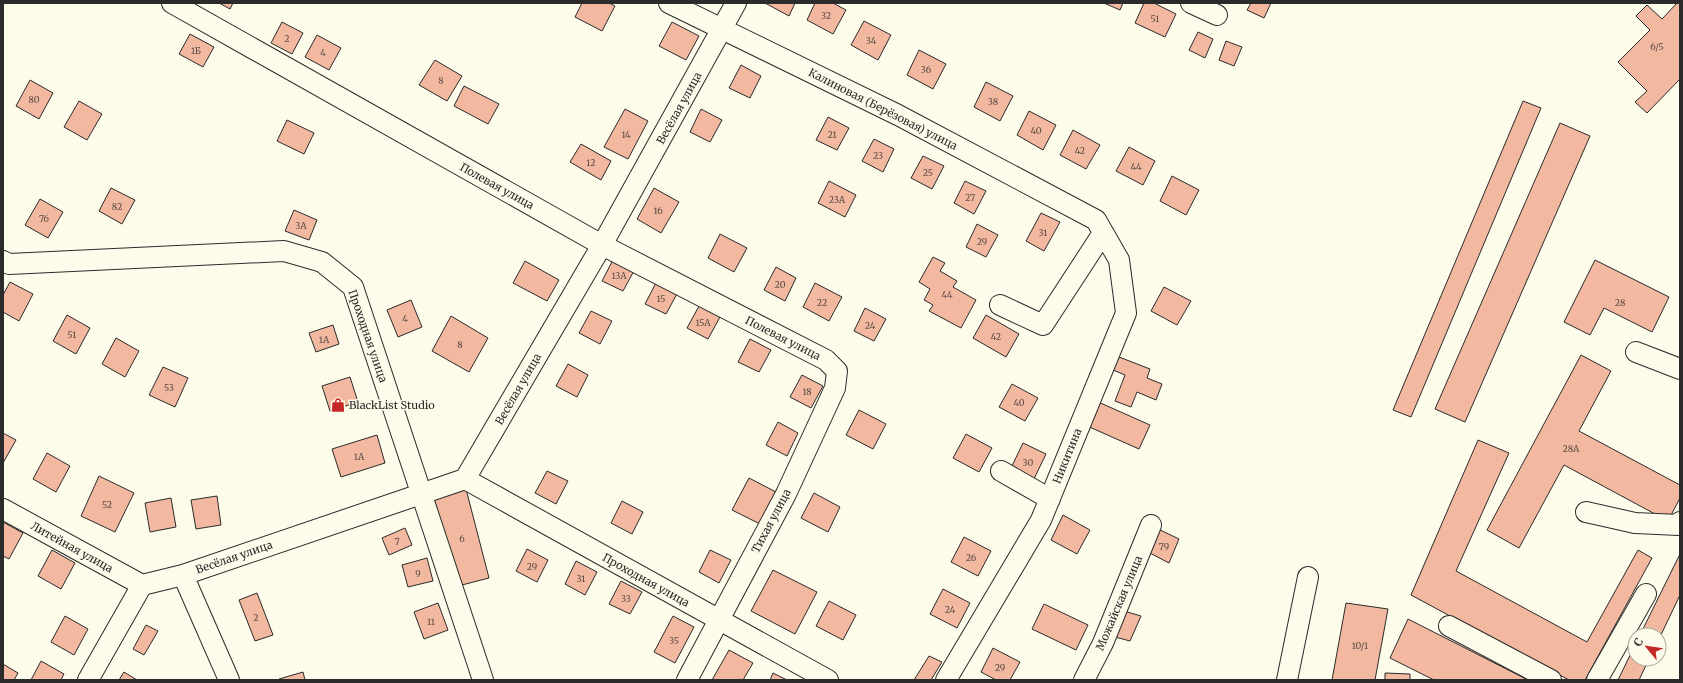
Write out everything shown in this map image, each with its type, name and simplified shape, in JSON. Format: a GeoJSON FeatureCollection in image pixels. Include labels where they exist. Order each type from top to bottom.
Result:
{"type":"FeatureCollection","features":[{"type":"Feature","properties":{"kind":"street","name":"Полевая улица"},"geometry":{"type":"LineString","coordinates":[[172,3],[602,245],[826,360]]}},
{"type":"Feature","properties":{"kind":"street","name":"Калиновая (Берёзовая) улица"},"geometry":{"type":"LineString","coordinates":[[668,3],[898,115],[1100,226]]}},
{"type":"Feature","properties":{"kind":"street","name":"Весёлая улица"},"geometry":{"type":"LineString","coordinates":[[142,585],[183,575],[465,479],[602,245],[736,3]]}},
{"type":"Feature","properties":{"kind":"street"},"geometry":{"type":"LineString","coordinates":[[1191,3],[1217,15]]}},
{"type":"Feature","properties":{"kind":"street"},"geometry":{"type":"LineString","coordinates":[[1000,305],[1043,325],[1100,226]]}},
{"type":"Feature","properties":{"kind":"street","name":"Никитина"},"geometry":{"type":"LineString","coordinates":[[946,680],[1041,520],[1126,313],[1118,260],[1100,226]]}},
{"type":"Feature","properties":{"kind":"street","name":"Проходная улица"},"geometry":{"type":"LineString","coordinates":[[3,261],[9,264],[284,251],[322,262],[353,287],[483,680]]}},
{"type":"Feature","properties":{"kind":"street"},"geometry":{"type":"LineString","coordinates":[[1636,352],[1680,369]]}},
{"type":"Feature","properties":{"kind":"street","name":"Тихая улица"},"geometry":{"type":"LineString","coordinates":[[687,680],[786,494],[835,388],[837,371],[826,360]]}},
{"type":"Feature","properties":{"kind":"street"},"geometry":{"type":"LineString","coordinates":[[1000,471],[1050,499]]}},
{"type":"Feature","properties":{"kind":"street","name":"Проходная улица"},"geometry":{"type":"LineString","coordinates":[[465,479],[828,680]]}},
{"type":"Feature","properties":{"kind":"street","name":"Литейная улица"},"geometry":{"type":"LineString","coordinates":[[3,509],[142,585]]}},
{"type":"Feature","properties":{"kind":"street"},"geometry":{"type":"LineString","coordinates":[[1586,512],[1636,522],[1678,525],[1680,522]]}},
{"type":"Feature","properties":{"kind":"street","name":"Можайская улица"},"geometry":{"type":"LineString","coordinates":[[1084,680],[1103,644],[1151,525]]}},
{"type":"Feature","properties":{"kind":"street"},"geometry":{"type":"LineString","coordinates":[[183,575],[229,680]]}},
{"type":"Feature","properties":{"kind":"street"},"geometry":{"type":"LineString","coordinates":[[1287,680],[1308,577]]}},
{"type":"Feature","properties":{"kind":"street"},"geometry":{"type":"LineString","coordinates":[[88,680],[142,585]]}},
{"type":"Feature","properties":{"kind":"street"},"geometry":{"type":"LineString","coordinates":[[1597,680],[1646,594]]}},
{"type":"Feature","properties":{"kind":"street"},"geometry":{"type":"LineString","coordinates":[[1448,626],[1551,680]]}},
{"type":"Feature","properties":{"kind":"building"},"geometry":{"type":"Polygon","coordinates":[[[219,3],[233,3],[230,9],[219,3]]]}},
{"type":"Feature","properties":{"kind":"building"},"geometry":{"type":"Polygon","coordinates":[[[582,3],[609,3],[615,6],[602,31],[575,17],[582,3]]]}},
{"type":"Feature","properties":{"kind":"building"},"geometry":{"type":"Polygon","coordinates":[[[765,3],[795,3],[789,16],[765,3]]]}},
{"type":"Feature","properties":{"kind":"building"},"geometry":{"type":"Polygon","coordinates":[[[815,3],[833,3],[846,10],[833,34],[807,20],[815,3]]]}},
{"type":"Feature","properties":{"kind":"building"},"geometry":{"type":"Polygon","coordinates":[[[1104,3],[1123,3],[1120,10],[1104,3]]]}},
{"type":"Feature","properties":{"kind":"building"},"geometry":{"type":"Polygon","coordinates":[[[1144,3],[1154,3],[1176,14],[1165,37],[1135,23],[1144,3]]]}},
{"type":"Feature","properties":{"kind":"building"},"geometry":{"type":"Polygon","coordinates":[[[1251,3],[1271,3],[1264,18],[1247,10],[1251,3]]]}},
{"type":"Feature","properties":{"kind":"building"},"geometry":{"type":"Polygon","coordinates":[[[1677,3],[1680,3],[1680,79],[1647,113],[1635,102],[1647,91],[1618,62],[1650,30],[1636,16],[1647,5],[1662,19],[1677,3]]]}},
{"type":"Feature","properties":{"kind":"building"},"geometry":{"type":"Polygon","coordinates":[[[864,21],[891,35],[878,60],[851,45],[864,21]]]}},
{"type":"Feature","properties":{"kind":"building"},"geometry":{"type":"Polygon","coordinates":[[[282,22],[303,33],[292,54],[271,43],[282,22]]]}},
{"type":"Feature","properties":{"kind":"building"},"geometry":{"type":"Polygon","coordinates":[[[672,22],[699,36],[686,60],[659,46],[672,22]]]}},
{"type":"Feature","properties":{"kind":"building"},"geometry":{"type":"Polygon","coordinates":[[[1198,32],[1213,39],[1205,58],[1189,50],[1198,32]]]}},
{"type":"Feature","properties":{"kind":"building"},"geometry":{"type":"Polygon","coordinates":[[[190,34],[214,47],[203,67],[179,54],[190,34]]]}},
{"type":"Feature","properties":{"kind":"building"},"geometry":{"type":"Polygon","coordinates":[[[317,35],[341,48],[329,70],[305,57],[317,35]]]}},
{"type":"Feature","properties":{"kind":"building"},"geometry":{"type":"Polygon","coordinates":[[[1226,41],[1242,47],[1234,66],[1219,60],[1226,41]]]}},
{"type":"Feature","properties":{"kind":"building"},"geometry":{"type":"Polygon","coordinates":[[[919,50],[946,64],[933,89],[907,75],[919,50]]]}},
{"type":"Feature","properties":{"kind":"building"},"geometry":{"type":"Polygon","coordinates":[[[435,60],[462,76],[447,101],[419,85],[435,60]]]}},
{"type":"Feature","properties":{"kind":"building"},"geometry":{"type":"Polygon","coordinates":[[[741,65],[761,76],[750,98],[729,88],[741,65]]]}},
{"type":"Feature","properties":{"kind":"building"},"geometry":{"type":"Polygon","coordinates":[[[30,80],[53,93],[39,119],[16,106],[30,80]]]}},
{"type":"Feature","properties":{"kind":"building"},"geometry":{"type":"Polygon","coordinates":[[[986,82],[1013,96],[1000,121],[974,107],[986,82]]]}},
{"type":"Feature","properties":{"kind":"building"},"geometry":{"type":"Polygon","coordinates":[[[464,86],[499,104],[488,124],[454,106],[464,86]]]}},
{"type":"Feature","properties":{"kind":"building"},"geometry":{"type":"Polygon","coordinates":[[[79,101],[102,114],[87,140],[64,127],[79,101]]]}},
{"type":"Feature","properties":{"kind":"building"},"geometry":{"type":"Polygon","coordinates":[[[1523,101],[1541,108],[1411,417],[1393,410],[1523,101]]]}},
{"type":"Feature","properties":{"kind":"building"},"geometry":{"type":"Polygon","coordinates":[[[625,109],[648,121],[628,159],[604,147],[625,109]]]}},
{"type":"Feature","properties":{"kind":"building"},"geometry":{"type":"Polygon","coordinates":[[[701,109],[722,120],[710,142],[690,132],[701,109]]]}},
{"type":"Feature","properties":{"kind":"building"},"geometry":{"type":"Polygon","coordinates":[[[1029,111],[1056,125],[1043,150],[1017,135],[1029,111]]]}},
{"type":"Feature","properties":{"kind":"building"},"geometry":{"type":"Polygon","coordinates":[[[828,117],[849,128],[837,150],[816,140],[828,117]]]}},
{"type":"Feature","properties":{"kind":"building"},"geometry":{"type":"Polygon","coordinates":[[[287,120],[314,133],[304,154],[277,141],[287,120]]]}},
{"type":"Feature","properties":{"kind":"building"},"geometry":{"type":"Polygon","coordinates":[[[1560,123],[1590,136],[1465,422],[1435,409],[1560,123]]]}},
{"type":"Feature","properties":{"kind":"building"},"geometry":{"type":"Polygon","coordinates":[[[1073,130],[1100,145],[1086,169],[1060,155],[1073,130]]]}},
{"type":"Feature","properties":{"kind":"building"},"geometry":{"type":"Polygon","coordinates":[[[874,139],[894,149],[883,172],[862,161],[874,139]]]}},
{"type":"Feature","properties":{"kind":"building"},"geometry":{"type":"Polygon","coordinates":[[[581,144],[611,161],[601,180],[570,162],[581,144]]]}},
{"type":"Feature","properties":{"kind":"building"},"geometry":{"type":"Polygon","coordinates":[[[1129,147],[1155,161],[1143,185],[1116,171],[1129,147]]]}},
{"type":"Feature","properties":{"kind":"building"},"geometry":{"type":"Polygon","coordinates":[[[923,156],[944,166],[932,189],[911,178],[923,156]]]}},
{"type":"Feature","properties":{"kind":"building"},"geometry":{"type":"Polygon","coordinates":[[[1172,176],[1199,190],[1186,215],[1160,201],[1172,176]]]}},
{"type":"Feature","properties":{"kind":"building"},"geometry":{"type":"Polygon","coordinates":[[[829,181],[856,195],[845,217],[818,203],[829,181]]]}},
{"type":"Feature","properties":{"kind":"building"},"geometry":{"type":"Polygon","coordinates":[[[965,181],[986,191],[974,214],[954,203],[965,181]]]}},
{"type":"Feature","properties":{"kind":"building"},"geometry":{"type":"Polygon","coordinates":[[[111,188],[135,200],[122,224],[99,211],[111,188]]]}},
{"type":"Feature","properties":{"kind":"building"},"geometry":{"type":"Polygon","coordinates":[[[654,188],[679,202],[661,233],[637,219],[654,188]]]}},
{"type":"Feature","properties":{"kind":"building"},"geometry":{"type":"Polygon","coordinates":[[[40,199],[63,212],[48,238],[25,225],[40,199]]]}},
{"type":"Feature","properties":{"kind":"building"},"geometry":{"type":"Polygon","coordinates":[[[294,210],[317,220],[309,240],[285,231],[294,210]]]}},
{"type":"Feature","properties":{"kind":"building"},"geometry":{"type":"Polygon","coordinates":[[[1041,213],[1060,222],[1044,251],[1026,241],[1041,213]]]}},
{"type":"Feature","properties":{"kind":"building"},"geometry":{"type":"Polygon","coordinates":[[[977,224],[998,235],[986,257],[966,247],[977,224]]]}},
{"type":"Feature","properties":{"kind":"building"},"geometry":{"type":"Polygon","coordinates":[[[720,234],[747,248],[734,272],[708,258],[720,234]]]}},
{"type":"Feature","properties":{"kind":"building"},"geometry":{"type":"Polygon","coordinates":[[[933,257],[945,263],[940,271],[957,281],[953,287],[976,300],[961,328],[929,311],[933,305],[924,300],[930,289],[919,282],[933,257]]]}},
{"type":"Feature","properties":{"kind":"building"},"geometry":{"type":"Polygon","coordinates":[[[614,258],[635,269],[623,291],[602,281],[614,258]]]}},
{"type":"Feature","properties":{"kind":"building"},"geometry":{"type":"Polygon","coordinates":[[[1595,260],[1669,297],[1652,332],[1604,308],[1590,335],[1564,322],[1595,260]]]}},
{"type":"Feature","properties":{"kind":"building"},"geometry":{"type":"Polygon","coordinates":[[[525,261],[559,280],[547,301],[513,283],[525,261]]]}},
{"type":"Feature","properties":{"kind":"building"},"geometry":{"type":"Polygon","coordinates":[[[776,267],[796,278],[785,301],[764,290],[776,267]]]}},
{"type":"Feature","properties":{"kind":"building"},"geometry":{"type":"Polygon","coordinates":[[[657,281],[678,292],[666,314],[645,304],[657,281]]]}},
{"type":"Feature","properties":{"kind":"building"},"geometry":{"type":"Polygon","coordinates":[[[10,282],[33,294],[19,321],[3,312],[3,295],[10,282]]]}},
{"type":"Feature","properties":{"kind":"building"},"geometry":{"type":"Polygon","coordinates":[[[815,283],[842,297],[829,321],[803,307],[815,283]]]}},
{"type":"Feature","properties":{"kind":"building"},"geometry":{"type":"Polygon","coordinates":[[[1164,287],[1191,301],[1177,325],[1151,311],[1164,287]]]}},
{"type":"Feature","properties":{"kind":"building"},"geometry":{"type":"Polygon","coordinates":[[[411,300],[422,327],[398,337],[387,310],[411,300]]]}},
{"type":"Feature","properties":{"kind":"building"},"geometry":{"type":"Polygon","coordinates":[[[699,306],[720,317],[708,339],[687,328],[699,306]]]}},
{"type":"Feature","properties":{"kind":"building"},"geometry":{"type":"Polygon","coordinates":[[[865,308],[886,319],[874,341],[854,331],[865,308]]]}},
{"type":"Feature","properties":{"kind":"building"},"geometry":{"type":"Polygon","coordinates":[[[591,311],[612,321],[600,344],[579,333],[591,311]]]}},
{"type":"Feature","properties":{"kind":"building"},"geometry":{"type":"Polygon","coordinates":[[[67,315],[90,328],[76,354],[53,341],[67,315]]]}},
{"type":"Feature","properties":{"kind":"building"},"geometry":{"type":"Polygon","coordinates":[[[986,315],[1019,334],[1006,357],[973,338],[986,315]]]}},
{"type":"Feature","properties":{"kind":"building"},"geometry":{"type":"Polygon","coordinates":[[[451,316],[488,338],[469,372],[432,351],[451,316]]]}},
{"type":"Feature","properties":{"kind":"building"},"geometry":{"type":"Polygon","coordinates":[[[333,325],[339,344],[316,352],[309,333],[333,325]]]}},
{"type":"Feature","properties":{"kind":"building"},"geometry":{"type":"Polygon","coordinates":[[[116,338],[139,351],[125,377],[102,364],[116,338]]]}},
{"type":"Feature","properties":{"kind":"building"},"geometry":{"type":"Polygon","coordinates":[[[750,339],[771,350],[759,372],[738,362],[750,339]]]}},
{"type":"Feature","properties":{"kind":"building"},"geometry":{"type":"Polygon","coordinates":[[[1581,355],[1611,371],[1579,431],[1680,485],[1680,498],[1668,521],[1564,465],[1519,548],[1487,530],[1581,355]]]}},
{"type":"Feature","properties":{"kind":"building"},"geometry":{"type":"Polygon","coordinates":[[[1119,357],[1150,369],[1147,378],[1162,384],[1156,400],[1137,392],[1131,407],[1115,401],[1125,375],[1113,370],[1119,357]]]}},
{"type":"Feature","properties":{"kind":"building"},"geometry":{"type":"Polygon","coordinates":[[[568,364],[588,375],[577,397],[556,386],[568,364]]]}},
{"type":"Feature","properties":{"kind":"building"},"geometry":{"type":"Polygon","coordinates":[[[163,367],[188,378],[175,407],[149,395],[163,367]]]}},
{"type":"Feature","properties":{"kind":"building"},"geometry":{"type":"Polygon","coordinates":[[[802,375],[823,386],[811,408],[790,397],[802,375]]]}},
{"type":"Feature","properties":{"kind":"building"},"geometry":{"type":"Polygon","coordinates":[[[350,377],[358,402],[330,411],[322,386],[350,377]]]}},
{"type":"Feature","properties":{"kind":"building"},"geometry":{"type":"Polygon","coordinates":[[[1012,384],[1038,398],[1025,421],[999,407],[1012,384]]]}},
{"type":"Feature","properties":{"kind":"building"},"geometry":{"type":"Polygon","coordinates":[[[1096,401],[1150,425],[1139,449],[1085,425],[1096,401]]]}},
{"type":"Feature","properties":{"kind":"building"},"geometry":{"type":"Polygon","coordinates":[[[859,410],[886,424],[873,449],[846,435],[859,410]]]}},
{"type":"Feature","properties":{"kind":"building"},"geometry":{"type":"Polygon","coordinates":[[[778,422],[798,433],[787,456],[766,445],[778,422]]]}},
{"type":"Feature","properties":{"kind":"building"},"geometry":{"type":"Polygon","coordinates":[[[3,433],[16,440],[3,463],[3,433]]]}},
{"type":"Feature","properties":{"kind":"building"},"geometry":{"type":"Polygon","coordinates":[[[966,434],[992,448],[979,472],[953,458],[966,434]]]}},
{"type":"Feature","properties":{"kind":"building"},"geometry":{"type":"Polygon","coordinates":[[[377,435],[385,463],[341,477],[332,449],[377,435]]]}},
{"type":"Feature","properties":{"kind":"building"},"geometry":{"type":"Polygon","coordinates":[[[1478,440],[1509,453],[1456,571],[1587,642],[1638,550],[1652,558],[1585,680],[1569,680],[1411,595],[1478,440]]]}},
{"type":"Feature","properties":{"kind":"building"},"geometry":{"type":"Polygon","coordinates":[[[1023,443],[1046,454],[1033,481],[1010,470],[1023,443]]]}},
{"type":"Feature","properties":{"kind":"building"},"geometry":{"type":"Polygon","coordinates":[[[47,453],[70,466],[56,492],[33,479],[47,453]]]}},
{"type":"Feature","properties":{"kind":"building"},"geometry":{"type":"Polygon","coordinates":[[[547,471],[568,481],[556,504],[535,493],[547,471]]]}},
{"type":"Feature","properties":{"kind":"building"},"geometry":{"type":"Polygon","coordinates":[[[99,476],[134,493],[115,532],[81,516],[99,476]]]}},
{"type":"Feature","properties":{"kind":"building"},"geometry":{"type":"Polygon","coordinates":[[[749,478],[776,492],[760,524],[732,510],[749,478]]]}},
{"type":"Feature","properties":{"kind":"building"},"geometry":{"type":"Polygon","coordinates":[[[466,489],[489,578],[458,586],[434,499],[466,489]]]}},
{"type":"Feature","properties":{"kind":"building"},"geometry":{"type":"Polygon","coordinates":[[[814,493],[840,507],[828,532],[801,518],[814,493]]]}},
{"type":"Feature","properties":{"kind":"building"},"geometry":{"type":"Polygon","coordinates":[[[217,496],[221,525],[196,529],[191,500],[217,496]]]}},
{"type":"Feature","properties":{"kind":"building"},"geometry":{"type":"Polygon","coordinates":[[[171,498],[176,527],[150,532],[145,503],[171,498]]]}},
{"type":"Feature","properties":{"kind":"building"},"geometry":{"type":"Polygon","coordinates":[[[622,501],[643,512],[632,534],[611,523],[622,501]]]}},
{"type":"Feature","properties":{"kind":"building"},"geometry":{"type":"Polygon","coordinates":[[[1063,515],[1090,530],[1077,554],[1051,540],[1063,515]]]}},
{"type":"Feature","properties":{"kind":"building"},"geometry":{"type":"Polygon","coordinates":[[[3,522],[23,533],[9,559],[3,556],[3,522]]]}},
{"type":"Feature","properties":{"kind":"building"},"geometry":{"type":"Polygon","coordinates":[[[405,528],[412,545],[389,555],[382,538],[405,528]]]}},
{"type":"Feature","properties":{"kind":"building"},"geometry":{"type":"Polygon","coordinates":[[[1158,529],[1179,539],[1169,563],[1148,552],[1158,529]]]}},
{"type":"Feature","properties":{"kind":"building"},"geometry":{"type":"Polygon","coordinates":[[[964,537],[991,551],[978,576],[951,562],[964,537]]]}},
{"type":"Feature","properties":{"kind":"building"},"geometry":{"type":"Polygon","coordinates":[[[527,549],[548,560],[537,582],[516,571],[527,549]]]}},
{"type":"Feature","properties":{"kind":"building"},"geometry":{"type":"Polygon","coordinates":[[[52,550],[75,563],[61,589],[38,576],[52,550]]]}},
{"type":"Feature","properties":{"kind":"building"},"geometry":{"type":"Polygon","coordinates":[[[710,550],[731,560],[719,583],[699,572],[710,550]]]}},
{"type":"Feature","properties":{"kind":"building"},"geometry":{"type":"Polygon","coordinates":[[[1680,554],[1680,595],[1665,627],[1644,627],[1680,554]]]}},
{"type":"Feature","properties":{"kind":"building"},"geometry":{"type":"Polygon","coordinates":[[[427,558],[433,581],[408,587],[402,565],[427,558]]]}},
{"type":"Feature","properties":{"kind":"building"},"geometry":{"type":"Polygon","coordinates":[[[576,561],[597,572],[585,595],[565,584],[576,561]]]}},
{"type":"Feature","properties":{"kind":"building"},"geometry":{"type":"Polygon","coordinates":[[[773,570],[817,592],[795,634],[751,611],[773,570]]]}},
{"type":"Feature","properties":{"kind":"building"},"geometry":{"type":"Polygon","coordinates":[[[621,581],[642,592],[630,614],[609,604],[621,581]]]}},
{"type":"Feature","properties":{"kind":"building"},"geometry":{"type":"Polygon","coordinates":[[[943,589],[970,603],[957,628],[930,614],[943,589]]]}},
{"type":"Feature","properties":{"kind":"building"},"geometry":{"type":"Polygon","coordinates":[[[257,593],[273,635],[255,641],[239,600],[257,593]]]}},
{"type":"Feature","properties":{"kind":"building"},"geometry":{"type":"Polygon","coordinates":[[[829,601],[856,615],[843,640],[816,626],[829,601]]]}},
{"type":"Feature","properties":{"kind":"building"},"geometry":{"type":"Polygon","coordinates":[[[438,603],[448,630],[424,639],[414,612],[438,603]]]}},
{"type":"Feature","properties":{"kind":"building"},"geometry":{"type":"Polygon","coordinates":[[[1346,603],[1388,609],[1375,680],[1332,680],[1346,603]]]}},
{"type":"Feature","properties":{"kind":"building"},"geometry":{"type":"Polygon","coordinates":[[[1044,604],[1088,625],[1076,650],[1032,629],[1044,604]]]}},
{"type":"Feature","properties":{"kind":"building"},"geometry":{"type":"Polygon","coordinates":[[[1124,611],[1141,616],[1130,641],[1115,637],[1124,611]]]}},
{"type":"Feature","properties":{"kind":"building"},"geometry":{"type":"Polygon","coordinates":[[[65,616],[88,629],[74,655],[51,642],[65,616]]]}},
{"type":"Feature","properties":{"kind":"building"},"geometry":{"type":"Polygon","coordinates":[[[673,616],[694,627],[675,663],[654,652],[673,616]]]}},
{"type":"Feature","properties":{"kind":"building"},"geometry":{"type":"Polygon","coordinates":[[[1408,619],[1528,680],[1434,680],[1390,658],[1408,619]]]}},
{"type":"Feature","properties":{"kind":"building"},"geometry":{"type":"Polygon","coordinates":[[[146,625],[158,631],[144,655],[133,649],[146,625]]]}},
{"type":"Feature","properties":{"kind":"building"},"geometry":{"type":"Polygon","coordinates":[[[993,648],[1020,662],[1010,680],[996,680],[981,672],[993,648]]]}},
{"type":"Feature","properties":{"kind":"building"},"geometry":{"type":"Polygon","coordinates":[[[729,650],[753,663],[743,680],[712,680],[729,650]]]}},
{"type":"Feature","properties":{"kind":"building"},"geometry":{"type":"Polygon","coordinates":[[[929,656],[942,662],[931,680],[914,680],[929,656]]]}},
{"type":"Feature","properties":{"kind":"building"},"geometry":{"type":"Polygon","coordinates":[[[41,661],[64,674],[61,680],[31,680],[41,661]]]}},
{"type":"Feature","properties":{"kind":"building"},"geometry":{"type":"Polygon","coordinates":[[[1627,661],[1627,667],[1645,667],[1639,680],[1618,680],[1627,661]]]}},
{"type":"Feature","properties":{"kind":"building"},"geometry":{"type":"Polygon","coordinates":[[[3,664],[18,673],[14,680],[3,680],[3,664]]]}},
{"type":"Feature","properties":{"kind":"building"},"geometry":{"type":"Polygon","coordinates":[[[124,672],[137,680],[119,680],[124,672]]]}},
{"type":"Feature","properties":{"kind":"building"},"geometry":{"type":"Polygon","coordinates":[[[303,672],[305,680],[279,680],[279,679],[303,672]]]}},
{"type":"Feature","properties":{"kind":"building"},"geometry":{"type":"Polygon","coordinates":[[[773,673],[787,680],[770,680],[773,673]]]}},
{"type":"Feature","properties":{"kind":"building"},"geometry":{"type":"Polygon","coordinates":[[[1385,673],[1410,674],[1410,680],[1385,680],[1385,673]]]}},
{"type":"Feature","properties":{"kind":"place","name":"BlackList Studio"},"geometry":{"type":"Point","coordinates":[338,405]}}]}
